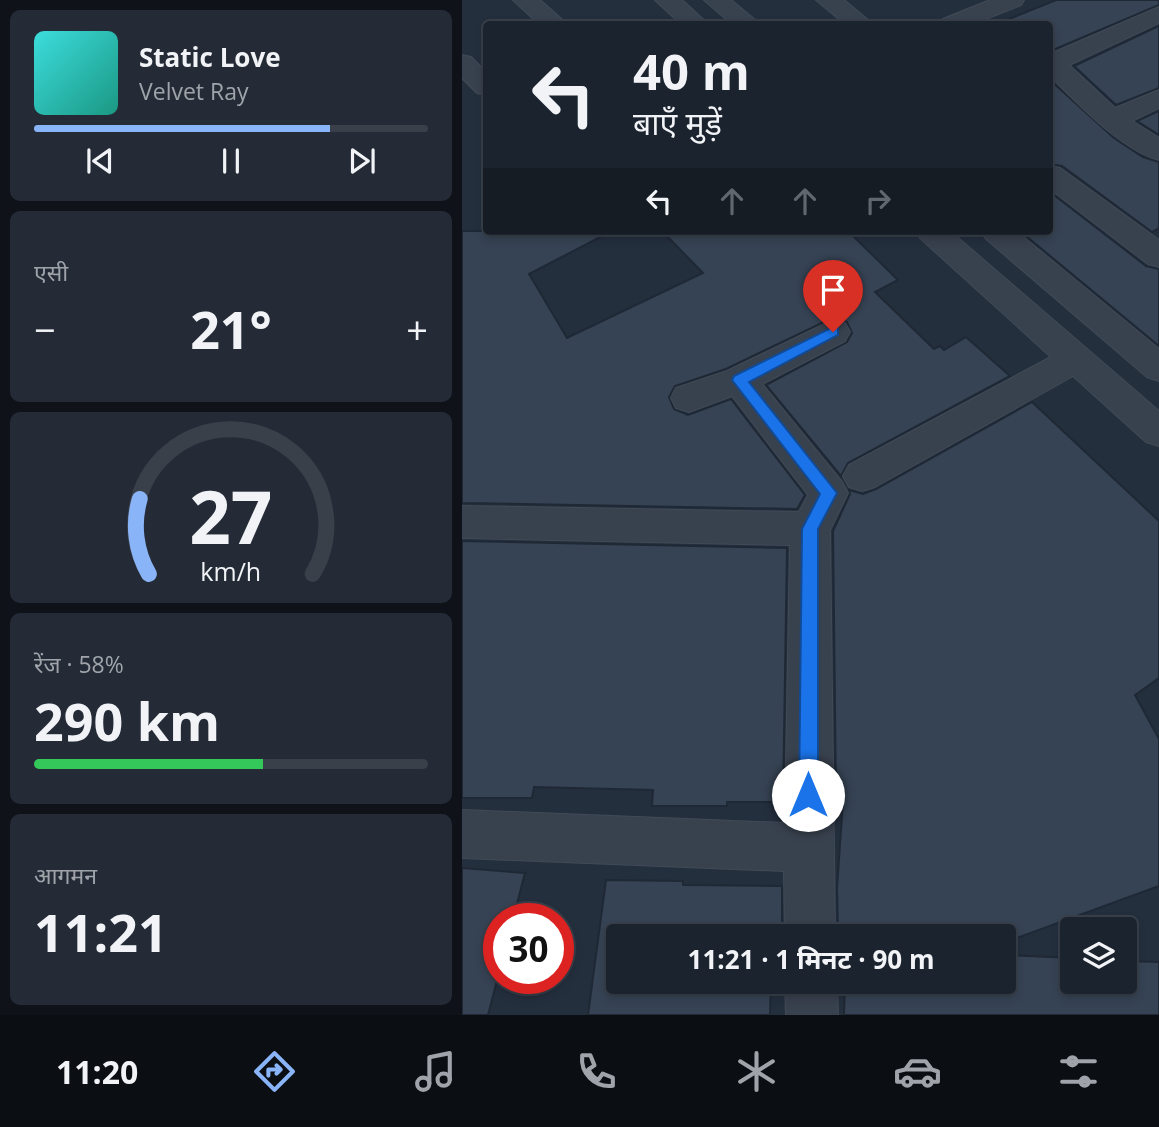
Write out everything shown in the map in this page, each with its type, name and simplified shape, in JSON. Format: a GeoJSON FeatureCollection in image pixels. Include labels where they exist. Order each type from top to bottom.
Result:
{"type":"FeatureCollection","features":[{"type":"Feature","properties":{"kind":"street"},"geometry":{"type":"LineString","coordinates":[[525,0],[550,21]]}},
{"type":"Feature","properties":{"kind":"street"},"geometry":{"type":"LineString","coordinates":[[667,0],[692,21]]}},
{"type":"Feature","properties":{"kind":"street"},"geometry":{"type":"LineString","coordinates":[[716,0],[743,21]]}},
{"type":"Feature","properties":{"kind":"street"},"geometry":{"type":"LineString","coordinates":[[828,0],[856,21]]}},
{"type":"Feature","properties":{"kind":"street"},"geometry":{"type":"LineString","coordinates":[[960,21],[1012,0]]}},
{"type":"Feature","properties":{"kind":"street"},"geometry":{"type":"LineString","coordinates":[[1053,61],[1159,14]]}},
{"type":"Feature","properties":{"kind":"street"},"geometry":{"type":"LineString","coordinates":[[462,63],[483,84]]}},
{"type":"Feature","properties":{"kind":"street"},"geometry":{"type":"LineString","coordinates":[[1053,64],[1112,120],[1159,151]]}},
{"type":"Feature","properties":{"kind":"street"},"geometry":{"type":"LineString","coordinates":[[1112,120],[1159,98]]}},
{"type":"Feature","properties":{"kind":"street"},"geometry":{"type":"LineString","coordinates":[[1053,176],[1159,256]]}},
{"type":"Feature","properties":{"kind":"street"},"geometry":{"type":"LineString","coordinates":[[936,235],[1159,432]]}},
{"type":"Feature","properties":{"kind":"street"},"geometry":{"type":"LineString","coordinates":[[1001,235],[1159,368]]}},
{"type":"Feature","properties":{"kind":"street"},"geometry":{"type":"LineString","coordinates":[[689,398],[739,380],[833,332]]}},
{"type":"Feature","properties":{"kind":"street"},"geometry":{"type":"LineString","coordinates":[[862,476],[1076,359]]}},
{"type":"Feature","properties":{"kind":"street"},"geometry":{"type":"LineString","coordinates":[[739,380],[829,493],[810,529],[810,924]]}},
{"type":"Feature","properties":{"kind":"street"},"geometry":{"type":"LineString","coordinates":[[462,522],[810,529]]}},
{"type":"Feature","properties":{"kind":"street"},"geometry":{"type":"LineString","coordinates":[[462,834],[808,848]]}},
{"type":"Feature","properties":{"kind":"street"},"geometry":{"type":"LineString","coordinates":[[811,994],[812,1015]]}},
{"type":"Feature","properties":{"kind":"building"},"geometry":{"type":"Polygon","coordinates":[[[1056,0],[1159,0],[1159,5],[1053,50],[1053,21],[1009,19],[1056,0]]]}},
{"type":"Feature","properties":{"kind":"building"},"geometry":{"type":"Polygon","coordinates":[[[1159,26],[1159,88],[1116,105],[1074,66],[1159,26]]]}},
{"type":"Feature","properties":{"kind":"building"},"geometry":{"type":"Polygon","coordinates":[[[1053,83],[1114,138],[1143,157],[1159,162],[1159,228],[1152,232],[1062,166],[1053,164],[1053,83]]]}},
{"type":"Feature","properties":{"kind":"building"},"geometry":{"type":"Polygon","coordinates":[[[1159,111],[1159,135],[1137,121],[1159,111]]]}},
{"type":"Feature","properties":{"kind":"building"},"geometry":{"type":"Polygon","coordinates":[[[1053,194],[1146,266],[1159,269],[1159,346],[1025,235],[1053,235],[1053,194]]]}},
{"type":"Feature","properties":{"kind":"building"},"geometry":{"type":"Polygon","coordinates":[[[462,231],[483,231],[483,235],[604,235],[529,274],[567,338],[703,273],[666,235],[852,235],[898,280],[875,292],[934,349],[940,346],[944,350],[966,337],[1010,376],[848,463],[841,476],[766,385],[847,342],[852,333],[847,322],[832,318],[726,369],[675,386],[669,397],[674,409],[688,415],[731,399],[805,495],[797,509],[462,503],[462,231]]]}},
{"type":"Feature","properties":{"kind":"building"},"geometry":{"type":"Polygon","coordinates":[[[1032,402],[1159,521],[1159,678],[1135,695],[1159,739],[1159,886],[1074,917],[1060,917],[1060,922],[1016,938],[1016,924],[838,924],[837,888],[843,801],[836,801],[833,531],[850,494],[849,490],[863,494],[1032,402]]]}},
{"type":"Feature","properties":{"kind":"building"},"geometry":{"type":"Polygon","coordinates":[[[462,541],[787,548],[783,802],[727,802],[727,806],[652,806],[653,790],[534,787],[532,798],[462,798],[462,541]]]}},
{"type":"Feature","properties":{"kind":"building"},"geometry":{"type":"Polygon","coordinates":[[[462,868],[525,873],[517,903],[483,903],[483,994],[494,994],[488,1015],[462,1015],[462,868]]]}},
{"type":"Feature","properties":{"kind":"building"},"geometry":{"type":"Polygon","coordinates":[[[606,880],[683,881],[683,885],[782,886],[782,924],[606,924],[606,994],[771,994],[770,1015],[588,1015],[606,880]]]}},
{"type":"Feature","properties":{"kind":"building"},"geometry":{"type":"Polygon","coordinates":[[[1016,956],[1060,957],[1060,994],[1137,994],[1137,961],[1159,962],[1159,1015],[844,1015],[845,994],[1016,994],[1016,956]]]}},
{"type":"Feature","properties":{"kind":"route"},"geometry":{"type":"LineString","coordinates":[[808,795],[810,529],[829,493],[739,380],[833,332]]}}]}
